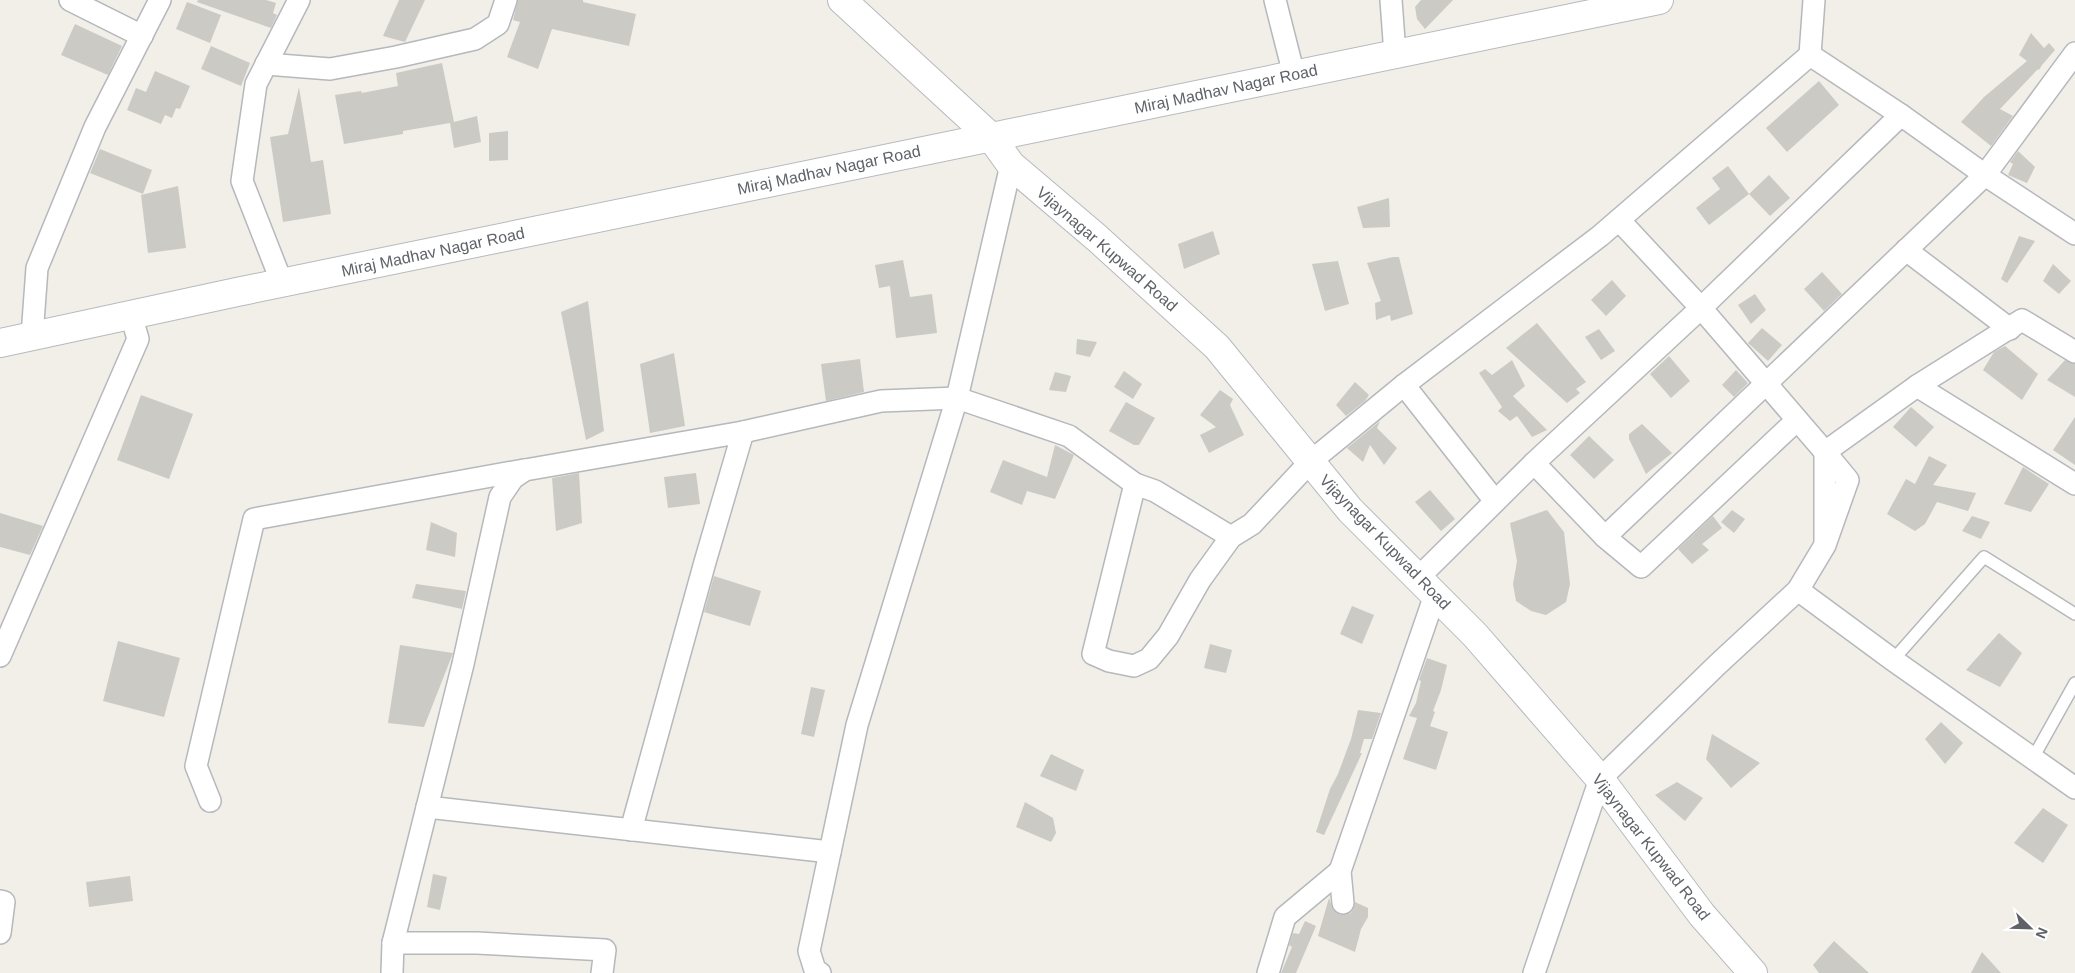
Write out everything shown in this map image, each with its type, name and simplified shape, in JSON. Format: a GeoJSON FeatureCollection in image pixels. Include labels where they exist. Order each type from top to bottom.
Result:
{"type":"FeatureCollection","features":[{"type":"Feature","properties":{"kind":"street"},"geometry":{"type":"LineString","coordinates":[[70,0],[142,36]]}},
{"type":"Feature","properties":{"kind":"street"},"geometry":{"type":"LineString","coordinates":[[32,336],[37,268],[95,127],[160,0]]}},
{"type":"Feature","properties":{"kind":"street"},"geometry":{"type":"LineString","coordinates":[[282,283],[242,181],[256,84],[299,0]]}},
{"type":"Feature","properties":{"kind":"street"},"geometry":{"type":"LineString","coordinates":[[266,64],[330,69],[396,57],[475,39],[498,24],[506,0]]}},
{"type":"Feature","properties":{"kind":"street","name":"Vijaynagar Kupwad Road"},"geometry":{"type":"LineString","coordinates":[[842,0],[992,137],[1011,165],[1097,238],[1217,347],[1350,510],[1475,635],[1600,780],[1702,915],[1753,973]]}},
{"type":"Feature","properties":{"kind":"street"},"geometry":{"type":"LineString","coordinates":[[1275,0],[1294,75]]}},
{"type":"Feature","properties":{"kind":"street"},"geometry":{"type":"LineString","coordinates":[[1391,0],[1395,54]]}},
{"type":"Feature","properties":{"kind":"street","name":"Miraj Madhav Nagar Road"},"geometry":{"type":"LineString","coordinates":[[0,343],[282,283],[1659,0]]}},
{"type":"Feature","properties":{"kind":"street"},"geometry":{"type":"LineString","coordinates":[[1134,484],[1093,654],[1109,662],[1134,666],[1149,659],[1168,636],[1200,580],[1231,537],[1252,524],[1310,462],[1404,385],[1618,220],[1810,55],[1814,0]]}},
{"type":"Feature","properties":{"kind":"street"},"geometry":{"type":"LineString","coordinates":[[1604,537],[1985,175],[2075,53]]}},
{"type":"Feature","properties":{"kind":"street"},"geometry":{"type":"LineString","coordinates":[[1810,55],[2075,234]]}},
{"type":"Feature","properties":{"kind":"street"},"geometry":{"type":"LineString","coordinates":[[1343,903],[1340,871],[1427,587],[1495,501],[1534,462],[1701,308],[1901,115]]}},
{"type":"Feature","properties":{"kind":"street"},"geometry":{"type":"LineString","coordinates":[[820,973],[815,970],[809,950],[858,725],[957,398],[1011,165]]}},
{"type":"Feature","properties":{"kind":"street"},"geometry":{"type":"LineString","coordinates":[[1534,973],[1600,780],[1717,665],[1798,590],[1825,545],[1848,480],[1701,308],[1618,220]]}},
{"type":"Feature","properties":{"kind":"street"},"geometry":{"type":"LineString","coordinates":[[1906,250],[2010,329]]}},
{"type":"Feature","properties":{"kind":"street"},"geometry":{"type":"LineString","coordinates":[[0,656],[138,339],[131,315]]}},
{"type":"Feature","properties":{"kind":"street"},"geometry":{"type":"LineString","coordinates":[[1825,452],[1917,386],[2022,320],[2075,352]]}},
{"type":"Feature","properties":{"kind":"street"},"geometry":{"type":"LineString","coordinates":[[1404,385],[1495,501]]}},
{"type":"Feature","properties":{"kind":"street"},"geometry":{"type":"LineString","coordinates":[[1917,386],[2075,484]]}},
{"type":"Feature","properties":{"kind":"street"},"geometry":{"type":"LineString","coordinates":[[210,801],[196,766],[254,519],[743,432],[881,401],[957,398],[1068,436],[1134,484],[1155,491],[1231,537]]}},
{"type":"Feature","properties":{"kind":"street"},"geometry":{"type":"LineString","coordinates":[[1534,462],[1604,537],[1641,567],[1797,420]]}},
{"type":"Feature","properties":{"kind":"street"},"geometry":{"type":"LineString","coordinates":[[631,830],[704,562],[743,432]]}},
{"type":"Feature","properties":{"kind":"street"},"geometry":{"type":"LineString","coordinates":[[392,973],[393,943],[463,664],[500,497],[513,478],[525,470]]}},
{"type":"Feature","properties":{"kind":"street"},"geometry":{"type":"LineString","coordinates":[[1798,590],[1893,660],[2075,788]]}},
{"type":"Feature","properties":{"kind":"street"},"geometry":{"type":"LineString","coordinates":[[427,807],[830,852]]}},
{"type":"Feature","properties":{"kind":"street"},"geometry":{"type":"LineString","coordinates":[[1268,973],[1285,918],[1340,871]]}},
{"type":"Feature","properties":{"kind":"street"},"geometry":{"type":"LineString","coordinates":[[0,900],[4,902],[0,933]]}},
{"type":"Feature","properties":{"kind":"street"},"geometry":{"type":"LineString","coordinates":[[393,943],[477,943],[605,950],[602,973]]}},
{"type":"Feature","properties":{"kind":"lane"},"geometry":{"type":"LineString","coordinates":[[1893,660],[1984,557],[2075,614]]}},
{"type":"Feature","properties":{"kind":"lane"},"geometry":{"type":"LineString","coordinates":[[2033,758],[2075,683]]}},
{"type":"Feature","properties":{"kind":"building"},"geometry":{"type":"Polygon","coordinates":[[[198,0],[266,0],[276,3],[273,13],[277,15],[271,28],[197,2],[198,0]]]}},
{"type":"Feature","properties":{"kind":"building"},"geometry":{"type":"Polygon","coordinates":[[[399,0],[425,0],[405,42],[383,36],[399,0]]]}},
{"type":"Feature","properties":{"kind":"building"},"geometry":{"type":"Polygon","coordinates":[[[518,0],[583,0],[583,2],[636,14],[629,46],[552,29],[538,69],[507,57],[520,22],[513,20],[518,0]]]}},
{"type":"Feature","properties":{"kind":"building"},"geometry":{"type":"Polygon","coordinates":[[[1421,0],[1453,0],[1425,29],[1417,19],[1415,7],[1421,0]]]}},
{"type":"Feature","properties":{"kind":"building"},"geometry":{"type":"Polygon","coordinates":[[[187,2],[221,15],[210,43],[176,29],[187,2]]]}},
{"type":"Feature","properties":{"kind":"building"},"geometry":{"type":"Polygon","coordinates":[[[75,24],[122,46],[108,75],[61,55],[75,24]]]}},
{"type":"Feature","properties":{"kind":"building"},"geometry":{"type":"Polygon","coordinates":[[[2031,33],[2044,48],[2049,43],[2055,50],[2039,70],[2000,109],[2013,116],[1991,146],[1961,122],[1984,97],[2027,61],[2019,55],[2031,33]]]}},
{"type":"Feature","properties":{"kind":"building"},"geometry":{"type":"Polygon","coordinates":[[[211,46],[250,63],[241,86],[201,69],[211,46]]]}},
{"type":"Feature","properties":{"kind":"building"},"geometry":{"type":"Polygon","coordinates":[[[442,63],[454,122],[477,116],[481,142],[454,148],[450,123],[403,131],[403,134],[344,144],[335,95],[361,91],[362,93],[398,86],[396,73],[442,63]]]}},
{"type":"Feature","properties":{"kind":"building"},"geometry":{"type":"Polygon","coordinates":[[[155,71],[190,86],[180,109],[176,108],[172,118],[165,115],[161,124],[127,110],[136,88],[146,92],[155,71]]]}},
{"type":"Feature","properties":{"kind":"building"},"geometry":{"type":"Polygon","coordinates":[[[1819,81],[1839,105],[1787,152],[1766,128],[1819,81]]]}},
{"type":"Feature","properties":{"kind":"building"},"geometry":{"type":"Polygon","coordinates":[[[299,87],[311,162],[323,160],[331,214],[283,222],[270,137],[288,134],[299,87]]]}},
{"type":"Feature","properties":{"kind":"building"},"geometry":{"type":"Polygon","coordinates":[[[508,131],[508,160],[489,161],[489,133],[508,131]]]}},
{"type":"Feature","properties":{"kind":"building"},"geometry":{"type":"Polygon","coordinates":[[[100,149],[152,170],[143,194],[90,173],[100,149]]]}},
{"type":"Feature","properties":{"kind":"building"},"geometry":{"type":"Polygon","coordinates":[[[2018,151],[2035,167],[2027,183],[2008,175],[2013,164],[2010,162],[2018,151]]]}},
{"type":"Feature","properties":{"kind":"building"},"geometry":{"type":"Polygon","coordinates":[[[1728,166],[1749,194],[1709,225],[1696,208],[1720,189],[1712,178],[1728,166]]]}},
{"type":"Feature","properties":{"kind":"building"},"geometry":{"type":"Polygon","coordinates":[[[1769,175],[1790,198],[1770,216],[1749,194],[1769,175]]]}},
{"type":"Feature","properties":{"kind":"building"},"geometry":{"type":"Polygon","coordinates":[[[178,186],[186,248],[148,253],[141,195],[178,186]]]}},
{"type":"Feature","properties":{"kind":"building"},"geometry":{"type":"Polygon","coordinates":[[[1389,198],[1390,227],[1363,228],[1357,207],[1389,198]]]}},
{"type":"Feature","properties":{"kind":"building"},"geometry":{"type":"Polygon","coordinates":[[[1213,231],[1220,254],[1184,269],[1178,244],[1213,231]]]}},
{"type":"Feature","properties":{"kind":"building"},"geometry":{"type":"Polygon","coordinates":[[[2019,236],[2035,241],[2007,283],[2001,279],[2019,236]]]}},
{"type":"Feature","properties":{"kind":"building"},"geometry":{"type":"Polygon","coordinates":[[[1399,257],[1413,314],[1391,321],[1390,315],[1376,320],[1375,303],[1381,301],[1367,263],[1399,257]]]}},
{"type":"Feature","properties":{"kind":"building"},"geometry":{"type":"Polygon","coordinates":[[[903,260],[910,297],[932,294],[937,333],[896,338],[890,286],[879,288],[875,265],[903,260]]]}},
{"type":"Feature","properties":{"kind":"building"},"geometry":{"type":"Polygon","coordinates":[[[1338,261],[1349,304],[1325,311],[1312,264],[1338,261]]]}},
{"type":"Feature","properties":{"kind":"building"},"geometry":{"type":"Polygon","coordinates":[[[2053,264],[2071,281],[2059,294],[2043,281],[2053,264]]]}},
{"type":"Feature","properties":{"kind":"building"},"geometry":{"type":"Polygon","coordinates":[[[1822,272],[1842,294],[1824,311],[1804,289],[1822,272]]]}},
{"type":"Feature","properties":{"kind":"building"},"geometry":{"type":"Polygon","coordinates":[[[1612,280],[1626,296],[1606,316],[1591,300],[1612,280]]]}},
{"type":"Feature","properties":{"kind":"building"},"geometry":{"type":"Polygon","coordinates":[[[1755,294],[1766,310],[1751,324],[1738,305],[1755,294]]]}},
{"type":"Feature","properties":{"kind":"building"},"geometry":{"type":"Polygon","coordinates":[[[588,301],[604,431],[586,440],[561,312],[588,301]]]}},
{"type":"Feature","properties":{"kind":"building"},"geometry":{"type":"Polygon","coordinates":[[[1537,323],[1586,382],[1576,389],[1580,393],[1567,403],[1506,348],[1537,323]]]}},
{"type":"Feature","properties":{"kind":"building"},"geometry":{"type":"Polygon","coordinates":[[[1762,328],[1782,345],[1768,361],[1748,343],[1762,328]]]}},
{"type":"Feature","properties":{"kind":"building"},"geometry":{"type":"Polygon","coordinates":[[[1599,329],[1615,351],[1601,360],[1585,337],[1599,329]]]}},
{"type":"Feature","properties":{"kind":"building"},"geometry":{"type":"Polygon","coordinates":[[[1077,339],[1097,342],[1090,357],[1076,354],[1077,339]]]}},
{"type":"Feature","properties":{"kind":"building"},"geometry":{"type":"Polygon","coordinates":[[[2005,346],[2038,374],[2022,400],[1983,370],[1994,352],[2005,346]]]}},
{"type":"Feature","properties":{"kind":"building"},"geometry":{"type":"Polygon","coordinates":[[[674,353],[685,426],[650,433],[640,364],[674,353]]]}},
{"type":"Feature","properties":{"kind":"building"},"geometry":{"type":"Polygon","coordinates":[[[1669,356],[1690,381],[1671,398],[1650,374],[1669,356]]]}},
{"type":"Feature","properties":{"kind":"building"},"geometry":{"type":"Polygon","coordinates":[[[860,359],[864,392],[826,401],[821,364],[860,359]]]}},
{"type":"Feature","properties":{"kind":"building"},"geometry":{"type":"Polygon","coordinates":[[[1512,360],[1525,386],[1513,396],[1547,430],[1532,437],[1517,416],[1510,421],[1498,411],[1502,407],[1479,373],[1485,369],[1492,375],[1512,360]]]}},
{"type":"Feature","properties":{"kind":"building"},"geometry":{"type":"Polygon","coordinates":[[[2065,360],[2075,364],[2075,397],[2047,380],[2065,360]]]}},
{"type":"Feature","properties":{"kind":"building"},"geometry":{"type":"Polygon","coordinates":[[[1736,370],[1748,383],[1734,397],[1722,385],[1736,370]]]}},
{"type":"Feature","properties":{"kind":"building"},"geometry":{"type":"Polygon","coordinates":[[[1124,371],[1142,384],[1133,399],[1114,387],[1124,371]]]}},
{"type":"Feature","properties":{"kind":"building"},"geometry":{"type":"Polygon","coordinates":[[[1055,372],[1071,376],[1066,392],[1049,390],[1055,372]]]}},
{"type":"Feature","properties":{"kind":"building"},"geometry":{"type":"Polygon","coordinates":[[[1355,382],[1369,395],[1365,401],[1346,416],[1336,405],[1355,382]]]}},
{"type":"Feature","properties":{"kind":"building"},"geometry":{"type":"Polygon","coordinates":[[[1220,390],[1233,399],[1230,405],[1244,435],[1209,453],[1200,435],[1216,427],[1200,415],[1220,390]]]}},
{"type":"Feature","properties":{"kind":"building"},"geometry":{"type":"Polygon","coordinates":[[[141,395],[193,414],[169,479],[117,460],[141,395]]]}},
{"type":"Feature","properties":{"kind":"building"},"geometry":{"type":"Polygon","coordinates":[[[1126,402],[1155,418],[1139,445],[1134,445],[1109,431],[1126,402]]]}},
{"type":"Feature","properties":{"kind":"building"},"geometry":{"type":"Polygon","coordinates":[[[1911,407],[1934,427],[1916,447],[1893,427],[1911,407]]]}},
{"type":"Feature","properties":{"kind":"building"},"geometry":{"type":"Polygon","coordinates":[[[2075,417],[2075,465],[2053,450],[2075,417]]]}},
{"type":"Feature","properties":{"kind":"building"},"geometry":{"type":"Polygon","coordinates":[[[1380,421],[1377,428],[1397,448],[1384,465],[1370,445],[1363,462],[1347,448],[1380,421]]]}},
{"type":"Feature","properties":{"kind":"building"},"geometry":{"type":"Polygon","coordinates":[[[1642,424],[1672,453],[1646,474],[1629,439],[1629,434],[1642,424]]]}},
{"type":"Feature","properties":{"kind":"building"},"geometry":{"type":"Polygon","coordinates":[[[1589,436],[1614,460],[1594,479],[1570,455],[1589,436]]]}},
{"type":"Feature","properties":{"kind":"building"},"geometry":{"type":"Polygon","coordinates":[[[1055,445],[1074,455],[1055,499],[1027,491],[1022,505],[990,492],[1003,460],[1047,477],[1055,445]]]}},
{"type":"Feature","properties":{"kind":"building"},"geometry":{"type":"Polygon","coordinates":[[[1929,456],[1947,465],[1933,485],[1976,493],[1968,511],[1937,502],[1925,524],[1915,531],[1887,514],[1906,479],[1915,484],[1929,456]]]}},
{"type":"Feature","properties":{"kind":"building"},"geometry":{"type":"Polygon","coordinates":[[[2023,467],[2049,484],[2031,512],[2004,504],[2023,467]]]}},
{"type":"Feature","properties":{"kind":"building"},"geometry":{"type":"Polygon","coordinates":[[[579,473],[582,523],[556,531],[552,478],[579,473]]]}},
{"type":"Feature","properties":{"kind":"building"},"geometry":{"type":"Polygon","coordinates":[[[696,473],[700,504],[668,508],[664,477],[696,473]]]}},
{"type":"Feature","properties":{"kind":"building"},"geometry":{"type":"Polygon","coordinates":[[[1430,490],[1455,519],[1441,531],[1415,502],[1430,490]]]}},
{"type":"Feature","properties":{"kind":"building"},"geometry":{"type":"Polygon","coordinates":[[[1547,510],[1564,532],[1570,584],[1566,602],[1546,615],[1531,611],[1516,601],[1513,584],[1517,561],[1510,523],[1547,510]]]}},
{"type":"Feature","properties":{"kind":"building"},"geometry":{"type":"Polygon","coordinates":[[[1732,510],[1745,519],[1734,533],[1721,522],[1732,510]]]}},
{"type":"Feature","properties":{"kind":"building"},"geometry":{"type":"Polygon","coordinates":[[[0,513],[43,526],[30,555],[0,547],[0,513]]]}},
{"type":"Feature","properties":{"kind":"building"},"geometry":{"type":"Polygon","coordinates":[[[1713,516],[1722,528],[1702,544],[1709,550],[1692,564],[1678,549],[1713,516]]]}},
{"type":"Feature","properties":{"kind":"building"},"geometry":{"type":"Polygon","coordinates":[[[1972,516],[1990,522],[1981,539],[1962,531],[1972,516]]]}},
{"type":"Feature","properties":{"kind":"building"},"geometry":{"type":"Polygon","coordinates":[[[431,522],[457,533],[455,557],[426,550],[431,522]]]}},
{"type":"Feature","properties":{"kind":"building"},"geometry":{"type":"Polygon","coordinates":[[[714,576],[761,591],[750,626],[704,612],[714,576]]]}},
{"type":"Feature","properties":{"kind":"building"},"geometry":{"type":"Polygon","coordinates":[[[416,584],[466,591],[462,609],[412,598],[416,584]]]}},
{"type":"Feature","properties":{"kind":"building"},"geometry":{"type":"Polygon","coordinates":[[[1352,606],[1374,615],[1362,644],[1340,634],[1352,606]]]}},
{"type":"Feature","properties":{"kind":"building"},"geometry":{"type":"Polygon","coordinates":[[[1999,633],[2022,653],[2000,687],[1966,670],[1999,633]]]}},
{"type":"Feature","properties":{"kind":"building"},"geometry":{"type":"Polygon","coordinates":[[[118,641],[180,658],[164,717],[103,701],[118,641]]]}},
{"type":"Feature","properties":{"kind":"building"},"geometry":{"type":"Polygon","coordinates":[[[1210,644],[1232,650],[1226,673],[1204,668],[1210,644]]]}},
{"type":"Feature","properties":{"kind":"building"},"geometry":{"type":"Polygon","coordinates":[[[400,645],[453,653],[424,727],[388,723],[400,645]]]}},
{"type":"Feature","properties":{"kind":"building"},"geometry":{"type":"Polygon","coordinates":[[[1427,658],[1447,665],[1430,726],[1448,732],[1436,770],[1403,759],[1417,718],[1409,716],[1416,703],[1421,681],[1419,680],[1427,658]]]}},
{"type":"Feature","properties":{"kind":"building"},"geometry":{"type":"Polygon","coordinates":[[[811,687],[825,690],[814,737],[801,734],[811,687]]]}},
{"type":"Feature","properties":{"kind":"building"},"geometry":{"type":"Polygon","coordinates":[[[1358,710],[1381,713],[1372,739],[1364,739],[1360,753],[1362,753],[1324,835],[1316,832],[1330,789],[1338,774],[1351,739],[1358,710]]]}},
{"type":"Feature","properties":{"kind":"building"},"geometry":{"type":"Polygon","coordinates":[[[1941,722],[1963,743],[1945,764],[1925,739],[1941,722]]]}},
{"type":"Feature","properties":{"kind":"building"},"geometry":{"type":"Polygon","coordinates":[[[1712,734],[1760,763],[1731,788],[1706,759],[1712,734]]]}},
{"type":"Feature","properties":{"kind":"building"},"geometry":{"type":"Polygon","coordinates":[[[1051,754],[1084,770],[1076,791],[1040,776],[1051,754]]]}},
{"type":"Feature","properties":{"kind":"building"},"geometry":{"type":"Polygon","coordinates":[[[1677,782],[1703,798],[1685,821],[1655,795],[1677,782]]]}},
{"type":"Feature","properties":{"kind":"building"},"geometry":{"type":"Polygon","coordinates":[[[1025,802],[1053,818],[1056,833],[1051,842],[1016,827],[1025,802]]]}},
{"type":"Feature","properties":{"kind":"building"},"geometry":{"type":"Polygon","coordinates":[[[2043,808],[2068,825],[2043,863],[2014,843],[2043,808]]]}},
{"type":"Feature","properties":{"kind":"building"},"geometry":{"type":"Polygon","coordinates":[[[433,874],[447,877],[440,910],[427,907],[433,874]]]}},
{"type":"Feature","properties":{"kind":"building"},"geometry":{"type":"Polygon","coordinates":[[[130,876],[133,901],[89,907],[86,882],[130,876]]]}},
{"type":"Feature","properties":{"kind":"building"},"geometry":{"type":"Polygon","coordinates":[[[1329,898],[1333,910],[1338,914],[1345,915],[1351,913],[1355,902],[1368,908],[1368,917],[1361,929],[1355,952],[1318,936],[1329,898]]]}},
{"type":"Feature","properties":{"kind":"building"},"geometry":{"type":"Polygon","coordinates":[[[1305,921],[1316,926],[1296,973],[1281,973],[1292,947],[1289,945],[1293,933],[1299,934],[1305,921]]]}},
{"type":"Feature","properties":{"kind":"building"},"geometry":{"type":"Polygon","coordinates":[[[1834,941],[1869,973],[1819,973],[1813,965],[1834,941]]]}},
{"type":"Feature","properties":{"kind":"building"},"geometry":{"type":"Polygon","coordinates":[[[1982,952],[2001,973],[1971,973],[1982,952]]]}}]}
